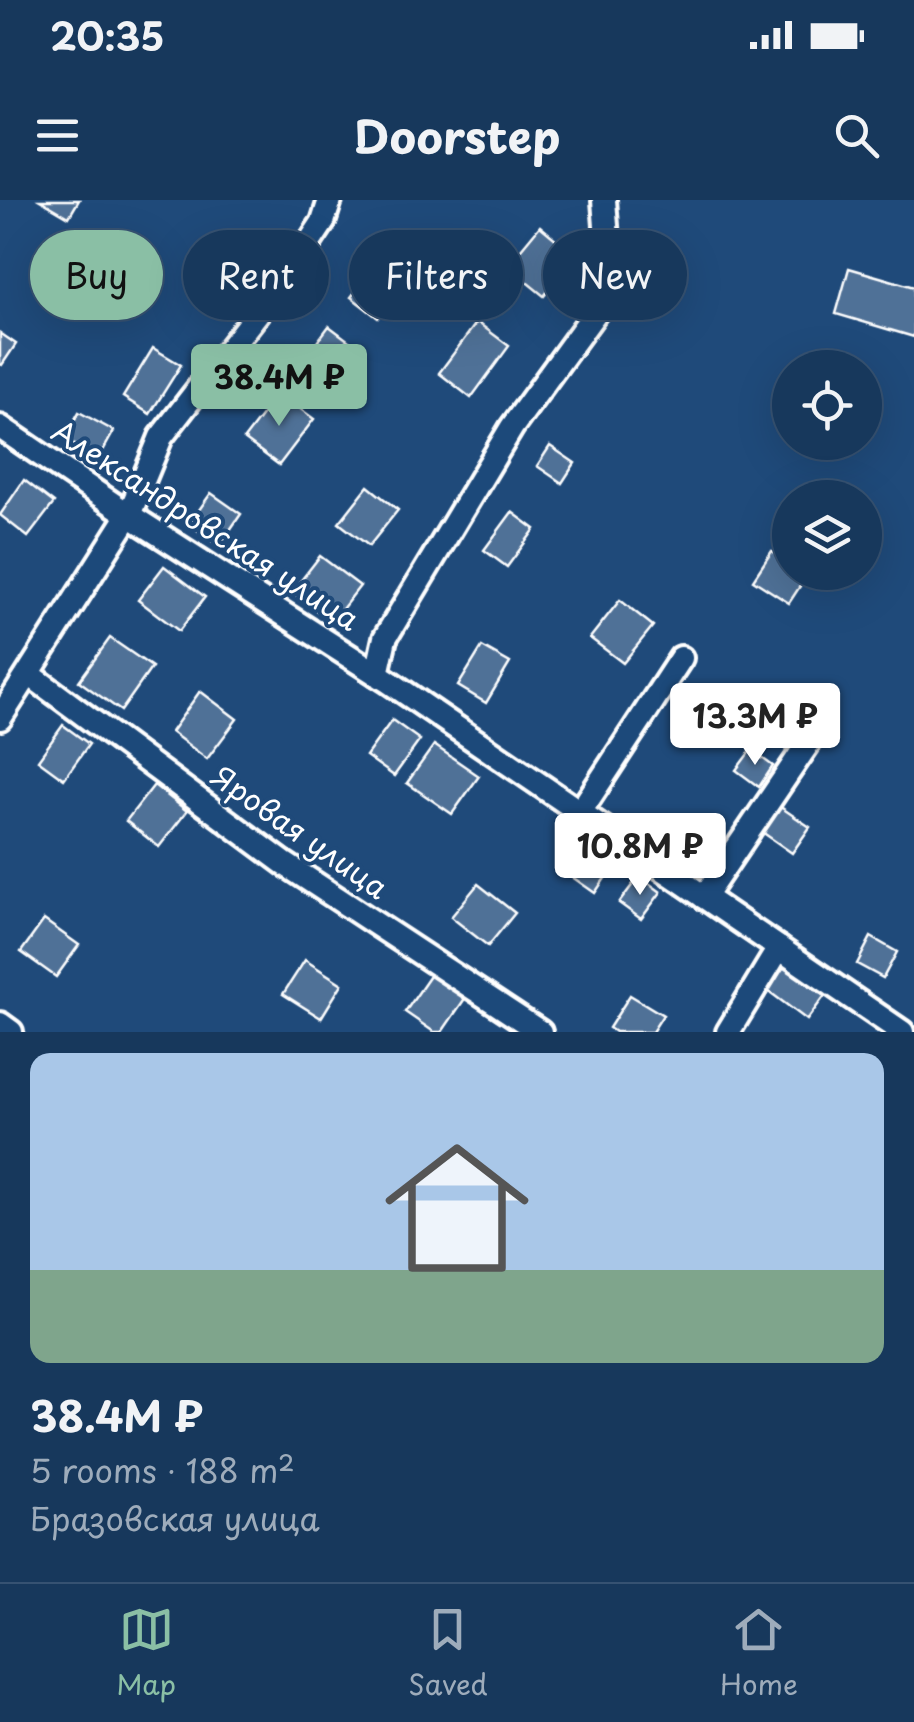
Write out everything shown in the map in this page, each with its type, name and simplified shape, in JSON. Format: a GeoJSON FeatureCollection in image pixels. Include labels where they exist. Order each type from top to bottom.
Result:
{"type":"FeatureCollection","features":[{"type":"Feature","properties":{"kind":"street"},"geometry":{"type":"LineString","coordinates":[[0,718],[128,515],[161,437],[294,266],[323,222],[330,200]]}},
{"type":"Feature","properties":{"kind":"street","name":"Александровская улица"},"geometry":{"type":"LineString","coordinates":[[377,674],[385,638],[512,428],[611,291],[604,200]]}},
{"type":"Feature","properties":{"kind":"street","name":"Александровская улица"},"geometry":{"type":"LineString","coordinates":[[0,427],[128,515],[377,674],[902,1032]]}},
{"type":"Feature","properties":{"kind":"street"},"geometry":{"type":"LineString","coordinates":[[580,812],[681,658]]}},
{"type":"Feature","properties":{"kind":"street","name":"Яровая улица"},"geometry":{"type":"LineString","coordinates":[[29,674],[285,864],[540,1032]]}},
{"type":"Feature","properties":{"kind":"street"},"geometry":{"type":"LineString","coordinates":[[704,897],[810,738]]}},
{"type":"Feature","properties":{"kind":"street"},"geometry":{"type":"LineString","coordinates":[[728,1032],[778,948]]}},
{"type":"Feature","properties":{"kind":"street"},"geometry":{"type":"LineString","coordinates":[[0,1024],[12,1032]]}},
{"type":"Feature","properties":{"kind":"building"},"geometry":{"type":"Polygon","coordinates":[[[40,200],[79,200],[69,217],[40,200]]]}},
{"type":"Feature","properties":{"kind":"building"},"geometry":{"type":"Polygon","coordinates":[[[540,226],[545,230],[543,295],[523,279],[523,247],[540,226]]]}},
{"type":"Feature","properties":{"kind":"building"},"geometry":{"type":"Polygon","coordinates":[[[849,268],[914,287],[914,337],[836,314],[849,268]]]}},
{"type":"Feature","properties":{"kind":"building"},"geometry":{"type":"Polygon","coordinates":[[[477,322],[509,346],[471,398],[439,373],[477,322]]]}},
{"type":"Feature","properties":{"kind":"building"},"geometry":{"type":"Polygon","coordinates":[[[329,326],[361,350],[330,393],[297,369],[329,326]]]}},
{"type":"Feature","properties":{"kind":"building"},"geometry":{"type":"Polygon","coordinates":[[[0,333],[16,344],[2,365],[0,364],[0,333]]]}},
{"type":"Feature","properties":{"kind":"building"},"geometry":{"type":"Polygon","coordinates":[[[153,348],[181,365],[150,414],[123,397],[153,348]]]}},
{"type":"Feature","properties":{"kind":"building"},"geometry":{"type":"Polygon","coordinates":[[[279,393],[314,419],[279,465],[244,439],[279,393]]]}},
{"type":"Feature","properties":{"kind":"building"},"geometry":{"type":"Polygon","coordinates":[[[79,412],[114,431],[99,458],[64,439],[79,412]]]}},
{"type":"Feature","properties":{"kind":"building"},"geometry":{"type":"Polygon","coordinates":[[[550,446],[575,463],[562,483],[537,466],[550,446]]]}},
{"type":"Feature","properties":{"kind":"building"},"geometry":{"type":"Polygon","coordinates":[[[24,480],[54,503],[28,537],[0,515],[24,480]]]}},
{"type":"Feature","properties":{"kind":"building"},"geometry":{"type":"Polygon","coordinates":[[[368,486],[398,510],[369,546],[339,523],[368,486]]]}},
{"type":"Feature","properties":{"kind":"building"},"geometry":{"type":"Polygon","coordinates":[[[211,493],[241,514],[219,546],[189,524],[211,493]]]}},
{"type":"Feature","properties":{"kind":"building"},"geometry":{"type":"Polygon","coordinates":[[[512,512],[535,529],[507,567],[484,550],[512,512]]]}},
{"type":"Feature","properties":{"kind":"building"},"geometry":{"type":"Polygon","coordinates":[[[772,551],[772,590],[798,590],[789,603],[753,580],[772,551]]]}},
{"type":"Feature","properties":{"kind":"building"},"geometry":{"type":"Polygon","coordinates":[[[320,556],[360,586],[332,622],[292,592],[320,556]]]}},
{"type":"Feature","properties":{"kind":"building"},"geometry":{"type":"Polygon","coordinates":[[[164,566],[205,597],[179,631],[138,600],[164,566]]]}},
{"type":"Feature","properties":{"kind":"building"},"geometry":{"type":"Polygon","coordinates":[[[620,600],[653,626],[623,663],[590,638],[620,600]]]}},
{"type":"Feature","properties":{"kind":"building"},"geometry":{"type":"Polygon","coordinates":[[[110,638],[152,667],[121,711],[79,681],[110,638]]]}},
{"type":"Feature","properties":{"kind":"building"},"geometry":{"type":"Polygon","coordinates":[[[482,647],[510,663],[486,703],[458,686],[482,647]]]}},
{"type":"Feature","properties":{"kind":"building"},"geometry":{"type":"Polygon","coordinates":[[[200,691],[237,719],[207,759],[171,732],[200,691]]]}},
{"type":"Feature","properties":{"kind":"building"},"geometry":{"type":"Polygon","coordinates":[[[773,707],[794,720],[779,746],[757,733],[773,707]]]}},
{"type":"Feature","properties":{"kind":"building"},"geometry":{"type":"Polygon","coordinates":[[[392,720],[420,740],[394,776],[366,756],[392,720]]]}},
{"type":"Feature","properties":{"kind":"building"},"geometry":{"type":"Polygon","coordinates":[[[63,725],[89,744],[64,779],[38,760],[63,725]]]}},
{"type":"Feature","properties":{"kind":"building"},"geometry":{"type":"Polygon","coordinates":[[[434,745],[479,776],[452,814],[407,783],[434,745]]]}},
{"type":"Feature","properties":{"kind":"building"},"geometry":{"type":"Polygon","coordinates":[[[751,750],[773,766],[759,787],[736,770],[751,750]]]}},
{"type":"Feature","properties":{"kind":"building"},"geometry":{"type":"Polygon","coordinates":[[[154,785],[187,811],[159,847],[126,821],[154,785]]]}},
{"type":"Feature","properties":{"kind":"building"},"geometry":{"type":"Polygon","coordinates":[[[779,806],[810,827],[792,853],[762,832],[779,806]]]}},
{"type":"Feature","properties":{"kind":"building"},"geometry":{"type":"Polygon","coordinates":[[[587,842],[616,862],[595,893],[565,872],[587,842]]]}},
{"type":"Feature","properties":{"kind":"building"},"geometry":{"type":"Polygon","coordinates":[[[639,876],[661,892],[641,919],[619,903],[639,876]]]}},
{"type":"Feature","properties":{"kind":"building"},"geometry":{"type":"Polygon","coordinates":[[[478,884],[515,913],[488,946],[451,917],[478,884]]]}},
{"type":"Feature","properties":{"kind":"building"},"geometry":{"type":"Polygon","coordinates":[[[44,920],[79,945],[56,977],[21,952],[44,920]]]}},
{"type":"Feature","properties":{"kind":"building"},"geometry":{"type":"Polygon","coordinates":[[[871,937],[897,952],[883,978],[857,964],[871,937]]]}},
{"type":"Feature","properties":{"kind":"building"},"geometry":{"type":"Polygon","coordinates":[[[305,960],[342,984],[321,1018],[283,994],[305,960]]]}},
{"type":"Feature","properties":{"kind":"building"},"geometry":{"type":"Polygon","coordinates":[[[786,964],[826,994],[807,1020],[767,990],[786,964]]]}},
{"type":"Feature","properties":{"kind":"building"},"geometry":{"type":"Polygon","coordinates":[[[432,973],[466,997],[442,1032],[434,1032],[405,1012],[432,973]]]}},
{"type":"Feature","properties":{"kind":"building"},"geometry":{"type":"Polygon","coordinates":[[[630,995],[663,1015],[652,1032],[615,1032],[609,1028],[630,995]]]}}]}
